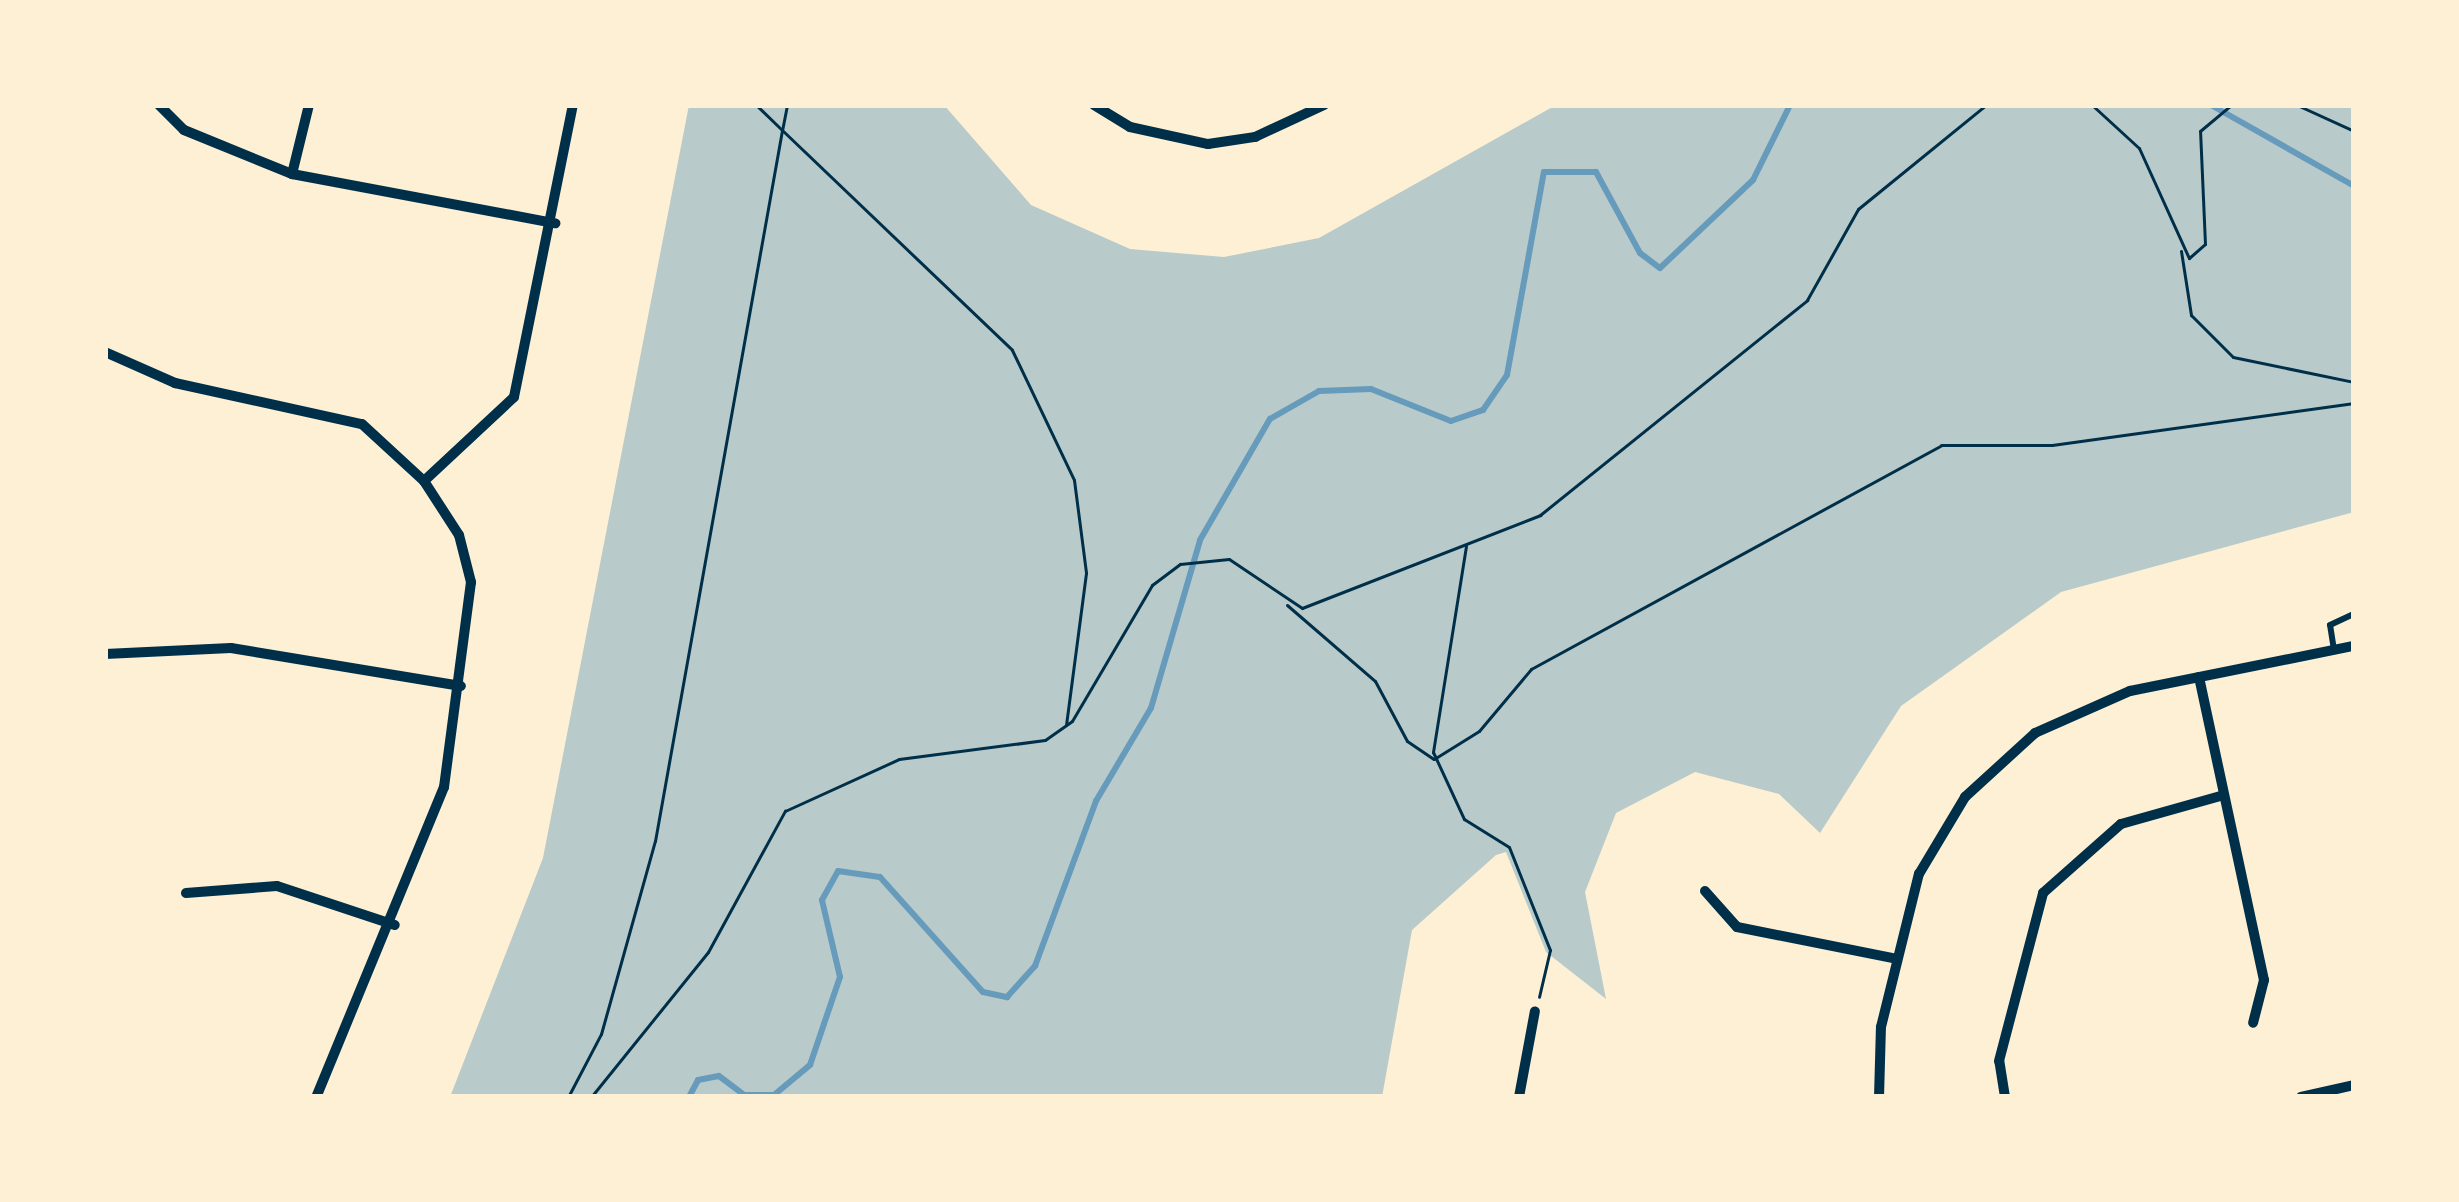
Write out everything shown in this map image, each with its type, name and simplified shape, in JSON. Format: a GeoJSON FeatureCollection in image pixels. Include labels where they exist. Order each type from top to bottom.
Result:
{"type":"FeatureCollection","features":[{"type":"Feature","properties":{"kind":"street"},"geometry":{"type":"LineString","coordinates":[[159,105],[184,130],[292,174],[555,223]]}},
{"type":"Feature","properties":{"kind":"street"},"geometry":{"type":"LineString","coordinates":[[292,174],[309,105]]}},
{"type":"Feature","properties":{"kind":"street"},"geometry":{"type":"LineString","coordinates":[[424,481],[514,397],[555,223],[573,105]]}},
{"type":"Feature","properties":{"kind":"street"},"geometry":{"type":"LineString","coordinates":[[1094,105],[1162,138],[1208,144],[1256,137],[1324,105]]}},
{"type":"Feature","properties":{"kind":"street"},"geometry":{"type":"LineString","coordinates":[[105,352],[175,383],[362,424],[424,481],[459,535],[472,583],[444,787],[395,925],[316,1097]]}},
{"type":"Feature","properties":{"kind":"street"},"geometry":{"type":"LineString","coordinates":[[1879,1097],[1897,959],[1919,874],[1964,797],[2036,733],[2129,691],[2354,646]]}},
{"type":"Feature","properties":{"kind":"street"},"geometry":{"type":"LineString","coordinates":[[105,654],[231,648],[461,686]]}},
{"type":"Feature","properties":{"kind":"street"},"geometry":{"type":"LineString","coordinates":[[2199,677],[2264,980],[2253,1023]]}},
{"type":"Feature","properties":{"kind":"street"},"geometry":{"type":"LineString","coordinates":[[2005,1097],[1999,1061],[2043,893],[2121,824],[2224,796]]}},
{"type":"Feature","properties":{"kind":"street"},"geometry":{"type":"LineString","coordinates":[[186,893],[277,886],[395,925]]}},
{"type":"Feature","properties":{"kind":"street"},"geometry":{"type":"LineString","coordinates":[[1705,891],[1737,927],[1897,959]]}},
{"type":"Feature","properties":{"kind":"street"},"geometry":{"type":"LineString","coordinates":[[1519,1097],[1535,1011]]}},
{"type":"Feature","properties":{"kind":"street"},"geometry":{"type":"LineString","coordinates":[[2301,1097],[2354,1085]]}},
{"type":"Feature","properties":{"kind":"lane"},"geometry":{"type":"LineString","coordinates":[[2334,650],[2332,621],[2354,614]]}},
{"type":"Feature","properties":{"kind":"path"},"geometry":{"type":"LineString","coordinates":[[757,105],[1020,364],[1084,520],[1065,726]]}},
{"type":"Feature","properties":{"kind":"path"},"geometry":{"type":"LineString","coordinates":[[568,1097],[602,1034],[656,842],[787,105]]}},
{"type":"Feature","properties":{"kind":"path"},"geometry":{"type":"LineString","coordinates":[[1283,602],[1302,608],[1368,574],[1466,546],[1540,515],[1680,413],[1807,300],[1882,182],[1986,105]]}},
{"type":"Feature","properties":{"kind":"path"},"geometry":{"type":"LineString","coordinates":[[2092,105],[2139,148],[2181,249],[2191,315],[2233,357],[2354,382]]}},
{"type":"Feature","properties":{"kind":"path"},"geometry":{"type":"LineString","coordinates":[[2181,249],[2189,258],[2205,244],[2194,152],[2210,119],[2231,105]]}},
{"type":"Feature","properties":{"kind":"path"},"geometry":{"type":"LineString","coordinates":[[2297,105],[2354,130]]}},
{"type":"Feature","properties":{"kind":"path"},"geometry":{"type":"LineString","coordinates":[[1434,759],[1479,731],[1531,669],[1941,445],[2052,445],[2354,403]]}},
{"type":"Feature","properties":{"kind":"path"},"geometry":{"type":"LineString","coordinates":[[1466,546],[1430,729],[1434,759],[1448,798],[1509,847],[1526,888],[1550,950],[1535,1011]]}},
{"type":"Feature","properties":{"kind":"path"},"geometry":{"type":"LineString","coordinates":[[591,1097],[709,952],[785,811],[854,772],[1016,747],[1065,726],[1153,586],[1185,563],[1208,558],[1245,568],[1365,670],[1407,741],[1434,759]]}},
{"type":"Feature","properties":{"kind":"shaded area"},"geometry":{"type":"Polygon","coordinates":[[[689,105],[944,105],[1031,205],[1130,249],[1224,257],[1319,238],[1556,105],[2354,105],[2354,512],[2061,592],[1901,706],[1820,833],[1779,794],[1695,772],[1616,813],[1585,892],[1606,999],[1546,952],[1506,852],[1496,855],[1412,930],[1382,1097],[450,1097],[543,858],[689,105]]]}},
{"type":"Feature","properties":{"kind":"waterway"},"geometry":{"type":"LineString","coordinates":[[689,1097],[698,1080],[719,1076],[744,1095],[774,1095],[810,1065],[840,977],[822,900],[838,871],[880,877],[983,992],[1007,997],[1035,966],[1096,801],[1151,708],[1200,540],[1270,419],[1319,391],[1371,389],[1451,421],[1483,410],[1507,375],[1544,172],[1596,172],[1640,253],[1660,268],[1753,180],[1790,105]]}},
{"type":"Feature","properties":{"kind":"waterway"},"geometry":{"type":"LineString","coordinates":[[2211,105],[2354,186]]}}]}
